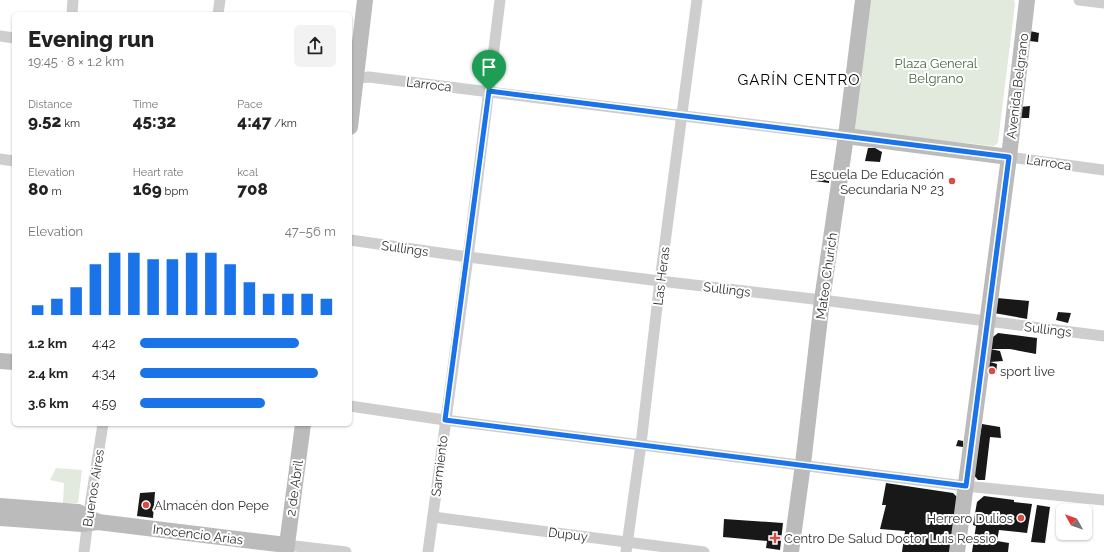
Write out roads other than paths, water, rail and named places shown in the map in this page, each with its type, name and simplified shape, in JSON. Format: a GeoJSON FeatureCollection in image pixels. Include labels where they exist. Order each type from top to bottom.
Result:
{"type":"FeatureCollection","features":[{"type":"Feature","properties":{"kind":"street"},"geometry":{"type":"LineString","coordinates":[[72,12],[73,0]]}},
{"type":"Feature","properties":{"kind":"street"},"geometry":{"type":"LineString","coordinates":[[218,12],[220,0]]}},
{"type":"Feature","properties":{"kind":"street"},"geometry":{"type":"LineString","coordinates":[[352,95],[365,0]]}},
{"type":"Feature","properties":{"kind":"street","name":"Sarmiento"},"geometry":{"type":"LineString","coordinates":[[428,552],[468,257],[500,0]]}},
{"type":"Feature","properties":{"kind":"street","name":"Las Heras"},"geometry":{"type":"LineString","coordinates":[[626,547],[641,444],[660,282],[697,0]]}},
{"type":"Feature","properties":{"kind":"street","name":"Mateo Churich"},"geometry":{"type":"LineString","coordinates":[[791,552],[822,300],[846,136],[863,0]]}},
{"type":"Feature","properties":{"kind":"street","name":"Avenida Belgrano"},"geometry":{"type":"LineString","coordinates":[[957,552],[986,322],[1009,157],[1027,0]]}},
{"type":"Feature","properties":{"kind":"street"},"geometry":{"type":"LineString","coordinates":[[1079,0],[1104,3]]}},
{"type":"Feature","properties":{"kind":"street"},"geometry":{"type":"LineString","coordinates":[[0,36],[12,38]]}},
{"type":"Feature","properties":{"kind":"street","name":"Larroca"},"geometry":{"type":"LineString","coordinates":[[353,79],[369,77],[489,91],[1104,170]]}},
{"type":"Feature","properties":{"kind":"street"},"geometry":{"type":"LineString","coordinates":[[0,159],[12,161]]}},
{"type":"Feature","properties":{"kind":"street","name":"Sullings"},"geometry":{"type":"LineString","coordinates":[[352,240],[660,282],[822,300],[1104,336]]}},
{"type":"Feature","properties":{"kind":"street"},"geometry":{"type":"LineString","coordinates":[[0,360],[12,362]]}},
{"type":"Feature","properties":{"kind":"street"},"geometry":{"type":"LineString","coordinates":[[352,406],[445,420],[803,464],[966,486],[1104,500]]}},
{"type":"Feature","properties":{"kind":"street","name":"Buenos Aires"},"geometry":{"type":"LineString","coordinates":[[84,552],[91,520],[103,426]]}},
{"type":"Feature","properties":{"kind":"street","name":"2 de Abril"},"geometry":{"type":"LineString","coordinates":[[286,548],[303,426]]}},
{"type":"Feature","properties":{"kind":"street","name":"Inocencio Arias"},"geometry":{"type":"LineString","coordinates":[[0,506],[78,512],[91,520],[286,548],[346,552]]}},
{"type":"Feature","properties":{"kind":"street","name":"Dupuy"},"geometry":{"type":"LineString","coordinates":[[433,517],[626,547],[704,552]]}},
{"type":"Feature","properties":{"kind":"street","name":"Inocencio Arias"},"geometry":{"type":"LineString","coordinates":[[0,518],[77,524],[91,520]]}},
{"type":"Feature","properties":{"kind":"place","name":"Escuela De Educación Secundaria Nº 23"},"geometry":{"type":"Point","coordinates":[952,181]}},
{"type":"Feature","properties":{"kind":"place","name":"sport live"},"geometry":{"type":"Point","coordinates":[992,371]}},
{"type":"Feature","properties":{"kind":"place","name":"Almacén don Pepe"},"geometry":{"type":"Point","coordinates":[146,505]}},
{"type":"Feature","properties":{"kind":"place","name":"Herrero Dulios"},"geometry":{"type":"Point","coordinates":[1021,518]}},
{"type":"Feature","properties":{"kind":"place","name":"Centro De Salud Doctor Luis Ressio"},"geometry":{"type":"Point","coordinates":[775,538]}},
{"type":"Feature","properties":{"kind":"district","name":"GARÍN CENTRO"},"geometry":{"type":"Point","coordinates":[799,80]}},
{"type":"Feature","properties":{"kind":"park label","name":"Plaza General Belgrano"},"geometry":{"type":"Point","coordinates":[936,70]}}]}
